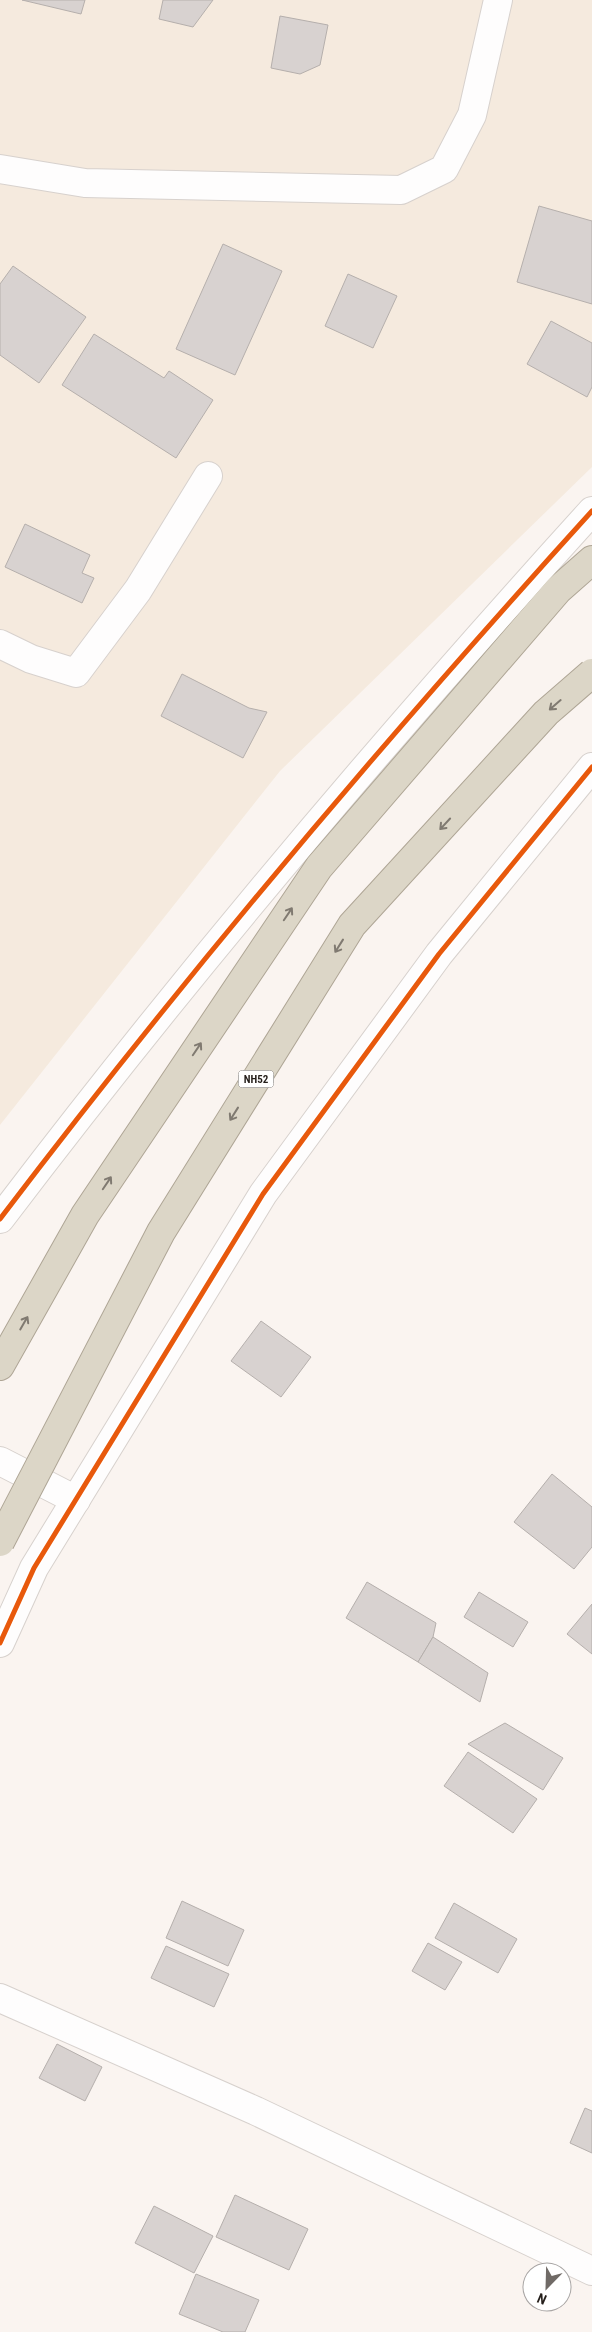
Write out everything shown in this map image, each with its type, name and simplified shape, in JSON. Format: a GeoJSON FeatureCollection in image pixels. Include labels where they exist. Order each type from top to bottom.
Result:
{"type":"FeatureCollection","features":[{"type":"Feature","properties":{"kind":"highway"},"geometry":{"type":"LineString","coordinates":[[0,1366],[85,1215],[319,867],[558,590],[592,560]]}},
{"type":"Feature","properties":{"kind":"highway","name":"NH52"},"geometry":{"type":"LineString","coordinates":[[0,1542],[161,1232],[352,925],[546,713],[592,673]]}},
{"type":"Feature","properties":{"kind":"street"},"geometry":{"type":"LineString","coordinates":[[0,169],[85,183],[401,190],[444,169],[472,115],[498,0]]}},
{"type":"Feature","properties":{"kind":"street"},"geometry":{"type":"LineString","coordinates":[[0,644],[31,659],[76,673],[138,590],[208,476]]}},
{"type":"Feature","properties":{"kind":"street"},"geometry":{"type":"LineString","coordinates":[[0,1219],[91,1099],[237,921],[465,651],[592,511]]}},
{"type":"Feature","properties":{"kind":"street"},"geometry":{"type":"LineString","coordinates":[[0,1643],[34,1568],[263,1194],[439,954],[592,767]]}},
{"type":"Feature","properties":{"kind":"street"},"geometry":{"type":"LineString","coordinates":[[0,1461],[76,1500]]}},
{"type":"Feature","properties":{"kind":"street"},"geometry":{"type":"LineString","coordinates":[[0,1998],[256,2111],[592,2271]]}},
{"type":"Feature","properties":{"kind":"shaded area"},"geometry":{"type":"Polygon","coordinates":[[[0,0],[592,0],[592,467],[280,771],[0,1125],[0,0]]]}},
{"type":"Feature","properties":{"kind":"building"},"geometry":{"type":"Polygon","coordinates":[[[22,0],[85,0],[81,14],[22,0]]]}},
{"type":"Feature","properties":{"kind":"building"},"geometry":{"type":"Polygon","coordinates":[[[163,0],[213,0],[193,27],[159,19],[163,0]]]}},
{"type":"Feature","properties":{"kind":"building"},"geometry":{"type":"Polygon","coordinates":[[[280,16],[328,25],[320,65],[300,74],[271,68],[280,16]]]}},
{"type":"Feature","properties":{"kind":"building"},"geometry":{"type":"Polygon","coordinates":[[[539,206],[592,221],[592,304],[517,282],[539,206]]]}},
{"type":"Feature","properties":{"kind":"building"},"geometry":{"type":"Polygon","coordinates":[[[223,244],[282,271],[235,375],[176,349],[223,244]]]}},
{"type":"Feature","properties":{"kind":"building"},"geometry":{"type":"Polygon","coordinates":[[[13,266],[86,317],[39,383],[0,355],[0,284],[13,266]]]}},
{"type":"Feature","properties":{"kind":"building"},"geometry":{"type":"Polygon","coordinates":[[[348,274],[397,296],[373,348],[325,326],[348,274]]]}},
{"type":"Feature","properties":{"kind":"building"},"geometry":{"type":"Polygon","coordinates":[[[551,321],[592,343],[592,387],[587,397],[527,364],[551,321]]]}},
{"type":"Feature","properties":{"kind":"building"},"geometry":{"type":"Polygon","coordinates":[[[94,334],[164,378],[169,371],[213,400],[176,458],[62,385],[94,334]]]}},
{"type":"Feature","properties":{"kind":"building"},"geometry":{"type":"Polygon","coordinates":[[[25,524],[90,555],[82,573],[94,578],[82,603],[5,567],[25,524]]]}},
{"type":"Feature","properties":{"kind":"building"},"geometry":{"type":"Polygon","coordinates":[[[182,674],[249,708],[267,712],[243,758],[161,716],[182,674]]]}},
{"type":"Feature","properties":{"kind":"building"},"geometry":{"type":"Polygon","coordinates":[[[261,1321],[311,1357],[281,1397],[231,1361],[261,1321]]]}},
{"type":"Feature","properties":{"kind":"building"},"geometry":{"type":"Polygon","coordinates":[[[552,1474],[592,1507],[592,1547],[574,1569],[514,1522],[552,1474]]]}},
{"type":"Feature","properties":{"kind":"building"},"geometry":{"type":"Polygon","coordinates":[[[367,1582],[436,1623],[433,1637],[418,1662],[346,1618],[367,1582]]]}},
{"type":"Feature","properties":{"kind":"building"},"geometry":{"type":"Polygon","coordinates":[[[479,1592],[528,1622],[513,1647],[464,1617],[479,1592]]]}},
{"type":"Feature","properties":{"kind":"building"},"geometry":{"type":"Polygon","coordinates":[[[592,1604],[592,1654],[567,1634],[592,1604]]]}},
{"type":"Feature","properties":{"kind":"building"},"geometry":{"type":"Polygon","coordinates":[[[433,1637],[488,1673],[480,1702],[418,1662],[433,1637]]]}},
{"type":"Feature","properties":{"kind":"building"},"geometry":{"type":"Polygon","coordinates":[[[505,1723],[563,1758],[543,1790],[468,1744],[505,1723]]]}},
{"type":"Feature","properties":{"kind":"building"},"geometry":{"type":"Polygon","coordinates":[[[468,1752],[537,1799],[513,1833],[444,1786],[468,1752]]]}},
{"type":"Feature","properties":{"kind":"building"},"geometry":{"type":"Polygon","coordinates":[[[182,1901],[244,1930],[228,1966],[166,1938],[182,1901]]]}},
{"type":"Feature","properties":{"kind":"building"},"geometry":{"type":"Polygon","coordinates":[[[454,1903],[517,1939],[498,1973],[435,1938],[454,1903]]]}},
{"type":"Feature","properties":{"kind":"building"},"geometry":{"type":"Polygon","coordinates":[[[428,1943],[462,1962],[445,1990],[412,1971],[428,1943]]]}},
{"type":"Feature","properties":{"kind":"building"},"geometry":{"type":"Polygon","coordinates":[[[166,1946],[229,1974],[214,2007],[151,1978],[166,1946]]]}},
{"type":"Feature","properties":{"kind":"building"},"geometry":{"type":"Polygon","coordinates":[[[57,2044],[102,2067],[85,2101],[39,2078],[57,2044]]]}},
{"type":"Feature","properties":{"kind":"building"},"geometry":{"type":"Polygon","coordinates":[[[585,2108],[592,2111],[592,2153],[570,2143],[585,2108]]]}},
{"type":"Feature","properties":{"kind":"building"},"geometry":{"type":"Polygon","coordinates":[[[235,2195],[308,2229],[289,2270],[216,2237],[235,2195]]]}},
{"type":"Feature","properties":{"kind":"building"},"geometry":{"type":"Polygon","coordinates":[[[154,2206],[213,2236],[194,2273],[135,2243],[154,2206]]]}},
{"type":"Feature","properties":{"kind":"building"},"geometry":{"type":"Polygon","coordinates":[[[196,2274],[259,2300],[245,2332],[223,2332],[179,2314],[196,2274]]]}},
{"type":"Feature","properties":{"kind":"cycle path"},"geometry":{"type":"LineString","coordinates":[[0,1219],[214,947],[438,683],[592,511]]}},
{"type":"Feature","properties":{"kind":"cycle path"},"geometry":{"type":"LineString","coordinates":[[0,1643],[34,1568],[263,1194],[439,954],[592,767]]}}]}
